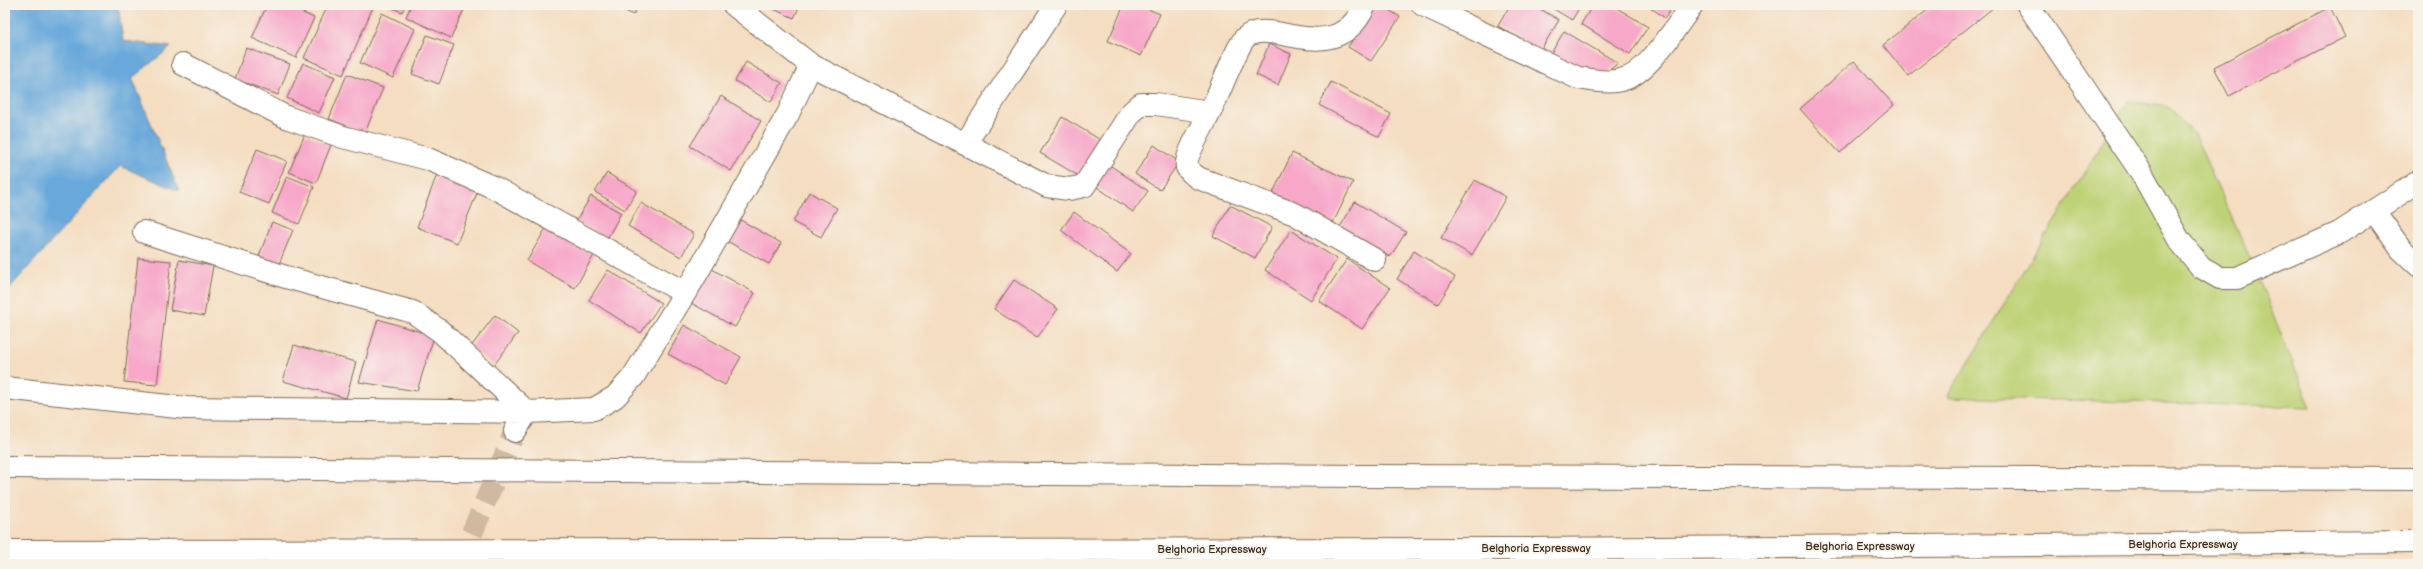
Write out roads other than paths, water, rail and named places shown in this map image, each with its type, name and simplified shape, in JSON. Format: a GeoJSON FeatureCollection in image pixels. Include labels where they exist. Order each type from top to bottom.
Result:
{"type":"FeatureCollection","features":[{"type":"Feature","properties":{"kind":"main road"},"geometry":{"type":"LineString","coordinates":[[734,5],[811,65],[1047,186],[1069,189],[1084,186],[1131,113],[1141,104],[1156,104],[1210,112]]}},
{"type":"Feature","properties":{"kind":"main road"},"geometry":{"type":"LineString","coordinates":[[965,144],[1056,5]]}},
{"type":"Feature","properties":{"kind":"main road"},"geometry":{"type":"LineString","coordinates":[[1365,5],[1359,18],[1348,29],[1334,35],[1317,39],[1259,31],[1245,38],[1188,156],[1187,167],[1190,172],[1198,178],[1295,214],[1375,260]]}},
{"type":"Feature","properties":{"kind":"main road"},"geometry":{"type":"LineString","coordinates":[[1423,5],[1578,78],[1605,82],[1625,79],[1641,69],[1692,5]]}},
{"type":"Feature","properties":{"kind":"main road"},"geometry":{"type":"LineString","coordinates":[[2028,5],[2141,172],[2179,240],[2201,267],[2220,278],[2237,278],[2339,233],[2418,182]]}},
{"type":"Feature","properties":{"kind":"main road"},"geometry":{"type":"LineString","coordinates":[[183,64],[286,117],[343,137],[428,159],[495,188],[685,293]]}},
{"type":"Feature","properties":{"kind":"main road"},"geometry":{"type":"LineString","coordinates":[[5,388],[89,395],[186,408],[527,412],[594,408],[615,396],[633,377],[685,293],[788,114],[811,65]]}},
{"type":"Feature","properties":{"kind":"main road"},"geometry":{"type":"LineString","coordinates":[[2374,211],[2401,249],[2418,265]]}},
{"type":"Feature","properties":{"kind":"main road"},"geometry":{"type":"LineString","coordinates":[[144,232],[289,278],[413,312],[440,331],[527,412]]}},
{"type":"Feature","properties":{"kind":"main road"},"geometry":{"type":"LineString","coordinates":[[514,431],[527,412]]}},
{"type":"Feature","properties":{"kind":"main road"},"geometry":{"type":"LineString","coordinates":[[5,467],[1361,476],[2418,479]]}},
{"type":"Feature","properties":{"kind":"main road","name":"Belghoria Expressway"},"geometry":{"type":"LineString","coordinates":[[5,551],[1531,549],[2418,542]]}},
{"type":"Feature","properties":{"kind":"water"},"geometry":{"type":"Polygon","coordinates":[[[5,5],[118,5],[123,41],[171,47],[132,78],[179,191],[120,166],[5,293],[5,5]]]}},
{"type":"Feature","properties":{"kind":"tunnel"},"geometry":{"type":"LineString","coordinates":[[459,564],[515,431]]}}]}
